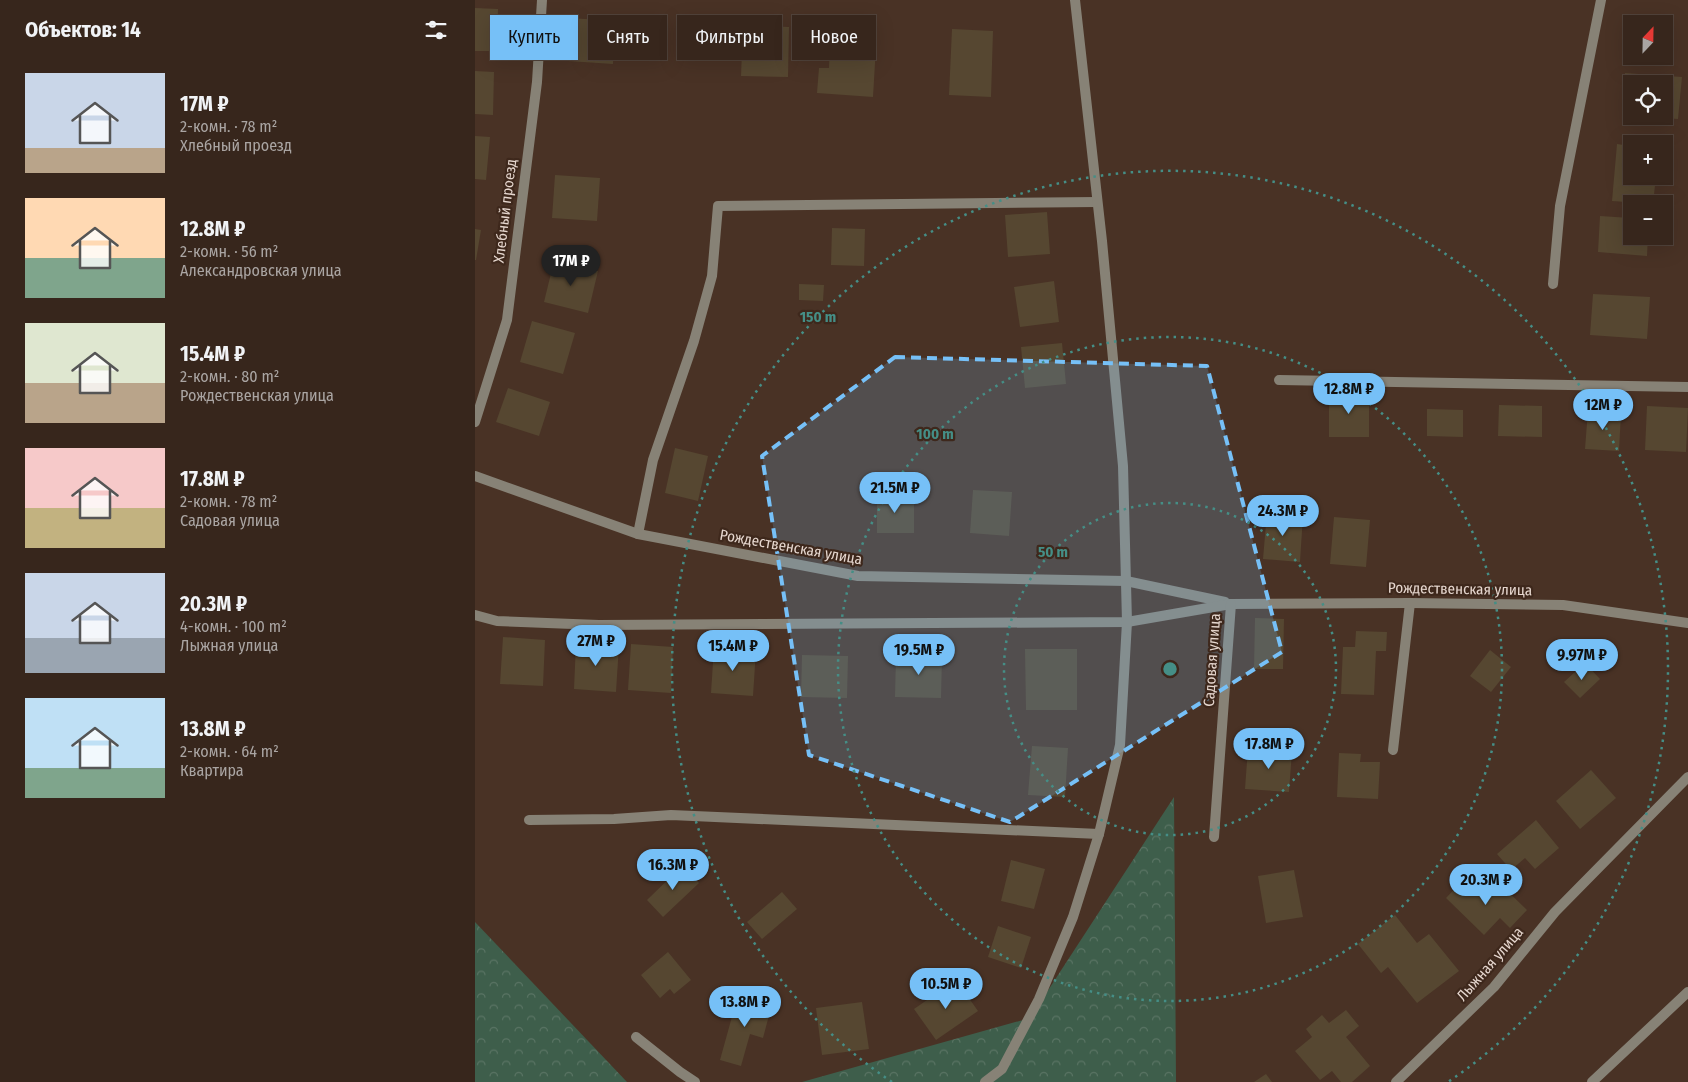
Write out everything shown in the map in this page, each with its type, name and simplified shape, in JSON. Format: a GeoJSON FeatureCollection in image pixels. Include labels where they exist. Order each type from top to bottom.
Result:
{"type":"FeatureCollection","features":[{"type":"Feature","properties":{"kind":"street","name":"Хлебный проезд"},"geometry":{"type":"LineString","coordinates":[[475,422],[507,320],[537,82],[542,0]]}},
{"type":"Feature","properties":{"kind":"street"},"geometry":{"type":"LineString","coordinates":[[985,1082],[1002,1069],[1039,999],[1073,917],[1099,834],[1120,745],[1127,622],[1123,466],[1075,0]]}},
{"type":"Feature","properties":{"kind":"street"},"geometry":{"type":"LineString","coordinates":[[1553,284],[1560,206],[1601,0]]}},
{"type":"Feature","properties":{"kind":"street"},"geometry":{"type":"LineString","coordinates":[[638,534],[653,460],[694,341],[712,276],[718,206],[1097,202]]}},
{"type":"Feature","properties":{"kind":"street"},"geometry":{"type":"LineString","coordinates":[[1279,380],[1688,387]]}},
{"type":"Feature","properties":{"kind":"street","name":"Рождественская улица"},"geometry":{"type":"LineString","coordinates":[[475,476],[638,534],[857,576],[1126,580],[1231,604]]}},
{"type":"Feature","properties":{"kind":"street"},"geometry":{"type":"LineString","coordinates":[[1393,750],[1410,603]]}},
{"type":"Feature","properties":{"kind":"street","name":"Рождественская улица"},"geometry":{"type":"LineString","coordinates":[[475,615],[497,621],[599,625],[1127,622],[1231,604],[1410,603],[1563,605],[1688,623]]}},
{"type":"Feature","properties":{"kind":"street","name":"Садовая улица"},"geometry":{"type":"LineString","coordinates":[[1214,837],[1231,604]]}},
{"type":"Feature","properties":{"kind":"street","name":"Лыжная улица"},"geometry":{"type":"LineString","coordinates":[[1396,1082],[1494,987],[1555,912],[1688,777]]}},
{"type":"Feature","properties":{"kind":"street"},"geometry":{"type":"LineString","coordinates":[[529,820],[614,819],[671,815],[1099,834]]}},
{"type":"Feature","properties":{"kind":"street"},"geometry":{"type":"LineString","coordinates":[[1592,1082],[1688,992]]}},
{"type":"Feature","properties":{"kind":"street"},"geometry":{"type":"LineString","coordinates":[[636,1038],[679,1072],[695,1082]]}},
{"type":"Feature","properties":{"kind":"highlighted area"},"geometry":{"type":"Polygon","coordinates":[[[895,357],[1207,366],[1282,652],[1010,822],[809,755],[762,456],[895,357]]]}},
{"type":"Feature","properties":{"kind":"green space"},"geometry":{"type":"Polygon","coordinates":[[[1174,797],[1176,1082],[802,1082],[1030,1018],[1174,797]]]}},
{"type":"Feature","properties":{"kind":"green space"},"geometry":{"type":"Polygon","coordinates":[[[475,922],[627,1082],[475,1082],[475,922]]]}},
{"type":"Feature","properties":{"kind":"building"},"geometry":{"type":"Polygon","coordinates":[[[475,8],[498,9],[498,15],[490,15],[490,51],[475,51],[475,8]]]}},
{"type":"Feature","properties":{"kind":"building"},"geometry":{"type":"Polygon","coordinates":[[[578,19],[588,19],[588,60],[613,60],[613,64],[568,61],[578,60],[578,19]]]}},
{"type":"Feature","properties":{"kind":"building"},"geometry":{"type":"Polygon","coordinates":[[[782,27],[789,27],[788,77],[741,76],[742,60],[782,60],[782,27]]]}},
{"type":"Feature","properties":{"kind":"building"},"geometry":{"type":"Polygon","coordinates":[[[952,29],[993,31],[991,97],[949,95],[952,29]]]}},
{"type":"Feature","properties":{"kind":"building"},"geometry":{"type":"Polygon","coordinates":[[[829,60],[875,60],[873,97],[817,93],[819,68],[829,68],[829,60]]]}},
{"type":"Feature","properties":{"kind":"building"},"geometry":{"type":"Polygon","coordinates":[[[475,71],[494,72],[493,115],[475,114],[475,71]]]}},
{"type":"Feature","properties":{"kind":"building"},"geometry":{"type":"Polygon","coordinates":[[[1625,73],[1654,75],[1625,75],[1625,73]]]}},
{"type":"Feature","properties":{"kind":"building"},"geometry":{"type":"Polygon","coordinates":[[[1673,76],[1682,77],[1678,119],[1673,119],[1673,76]]]}},
{"type":"Feature","properties":{"kind":"building"},"geometry":{"type":"Polygon","coordinates":[[[475,136],[490,137],[486,180],[475,179],[475,136]]]}},
{"type":"Feature","properties":{"kind":"building"},"geometry":{"type":"Polygon","coordinates":[[[1617,144],[1623,145],[1623,185],[1655,185],[1654,195],[1623,195],[1623,202],[1612,201],[1617,144]]]}},
{"type":"Feature","properties":{"kind":"building"},"geometry":{"type":"Polygon","coordinates":[[[555,175],[600,178],[597,221],[552,218],[555,175]]]}},
{"type":"Feature","properties":{"kind":"building"},"geometry":{"type":"Polygon","coordinates":[[[1047,212],[1050,254],[1008,257],[1005,215],[1047,212]]]}},
{"type":"Feature","properties":{"kind":"building"},"geometry":{"type":"Polygon","coordinates":[[[1600,216],[1623,217],[1623,245],[1648,245],[1647,256],[1598,252],[1600,216]]]}},
{"type":"Feature","properties":{"kind":"building"},"geometry":{"type":"Polygon","coordinates":[[[832,228],[865,229],[864,266],[831,265],[832,228]]]}},
{"type":"Feature","properties":{"kind":"building"},"geometry":{"type":"Polygon","coordinates":[[[475,229],[481,230],[476,260],[475,260],[475,229]]]}},
{"type":"Feature","properties":{"kind":"building"},"geometry":{"type":"Polygon","coordinates":[[[554,261],[598,271],[588,313],[544,302],[554,261]]]}},
{"type":"Feature","properties":{"kind":"building"},"geometry":{"type":"Polygon","coordinates":[[[1054,281],[1059,322],[1020,327],[1014,287],[1054,281]]]}},
{"type":"Feature","properties":{"kind":"building"},"geometry":{"type":"Polygon","coordinates":[[[799,284],[824,285],[823,301],[799,300],[799,284]]]}},
{"type":"Feature","properties":{"kind":"building"},"geometry":{"type":"Polygon","coordinates":[[[1593,294],[1650,297],[1647,339],[1590,335],[1593,294]]]}},
{"type":"Feature","properties":{"kind":"building"},"geometry":{"type":"Polygon","coordinates":[[[532,321],[575,333],[563,374],[520,362],[532,321]]]}},
{"type":"Feature","properties":{"kind":"building"},"geometry":{"type":"Polygon","coordinates":[[[1062,343],[1066,384],[1025,388],[1021,347],[1062,343]]]}},
{"type":"Feature","properties":{"kind":"building"},"geometry":{"type":"Polygon","coordinates":[[[508,388],[550,402],[539,436],[496,422],[508,388]]]}},
{"type":"Feature","properties":{"kind":"building"},"geometry":{"type":"Polygon","coordinates":[[[1329,393],[1369,393],[1369,437],[1329,437],[1329,393]]]}},
{"type":"Feature","properties":{"kind":"building"},"geometry":{"type":"Polygon","coordinates":[[[1499,405],[1542,406],[1542,437],[1498,436],[1499,405]]]}},
{"type":"Feature","properties":{"kind":"building"},"geometry":{"type":"Polygon","coordinates":[[[1647,406],[1688,408],[1686,452],[1645,450],[1647,406]]]}},
{"type":"Feature","properties":{"kind":"building"},"geometry":{"type":"Polygon","coordinates":[[[1427,409],[1463,410],[1463,437],[1427,436],[1427,409]]]}},
{"type":"Feature","properties":{"kind":"building"},"geometry":{"type":"Polygon","coordinates":[[[1588,410],[1621,413],[1619,451],[1585,449],[1588,410]]]}},
{"type":"Feature","properties":{"kind":"building"},"geometry":{"type":"Polygon","coordinates":[[[675,448],[708,456],[698,501],[665,493],[675,448]]]}},
{"type":"Feature","properties":{"kind":"building"},"geometry":{"type":"Polygon","coordinates":[[[973,490],[1012,492],[1009,536],[970,533],[973,490]]]}},
{"type":"Feature","properties":{"kind":"building"},"geometry":{"type":"Polygon","coordinates":[[[877,496],[914,496],[914,533],[877,533],[877,496]]]}},
{"type":"Feature","properties":{"kind":"building"},"geometry":{"type":"Polygon","coordinates":[[[1267,512],[1303,515],[1300,562],[1263,559],[1267,512]]]}},
{"type":"Feature","properties":{"kind":"building"},"geometry":{"type":"Polygon","coordinates":[[[1334,517],[1370,520],[1366,567],[1330,564],[1334,517]]]}},
{"type":"Feature","properties":{"kind":"building"},"geometry":{"type":"Polygon","coordinates":[[[1255,618],[1284,619],[1283,669],[1254,669],[1255,618]]]}},
{"type":"Feature","properties":{"kind":"building"},"geometry":{"type":"Polygon","coordinates":[[[1356,631],[1387,632],[1386,651],[1376,651],[1374,695],[1341,694],[1343,647],[1355,647],[1356,631]]]}},
{"type":"Feature","properties":{"kind":"building"},"geometry":{"type":"Polygon","coordinates":[[[503,637],[545,640],[543,686],[500,684],[503,637]]]}},
{"type":"Feature","properties":{"kind":"building"},"geometry":{"type":"Polygon","coordinates":[[[576,643],[619,645],[616,692],[574,689],[576,643]]]}},
{"type":"Feature","properties":{"kind":"building"},"geometry":{"type":"Polygon","coordinates":[[[631,644],[673,647],[671,693],[628,690],[631,644]]]}},
{"type":"Feature","properties":{"kind":"building"},"geometry":{"type":"Polygon","coordinates":[[[714,647],[756,650],[753,696],[711,693],[714,647]]]}},
{"type":"Feature","properties":{"kind":"building"},"geometry":{"type":"Polygon","coordinates":[[[1025,649],[1077,649],[1077,710],[1026,710],[1025,649]]]}},
{"type":"Feature","properties":{"kind":"building"},"geometry":{"type":"Polygon","coordinates":[[[1490,650],[1511,667],[1491,692],[1470,676],[1490,650]]]}},
{"type":"Feature","properties":{"kind":"building"},"geometry":{"type":"Polygon","coordinates":[[[802,655],[848,656],[847,698],[801,697],[802,655]]]}},
{"type":"Feature","properties":{"kind":"building"},"geometry":{"type":"Polygon","coordinates":[[[896,655],[942,656],[941,698],[895,697],[896,655]]]}},
{"type":"Feature","properties":{"kind":"building"},"geometry":{"type":"Polygon","coordinates":[[[1585,663],[1600,679],[1580,698],[1564,682],[1585,663]]]}},
{"type":"Feature","properties":{"kind":"building"},"geometry":{"type":"Polygon","coordinates":[[[1032,746],[1068,748],[1065,797],[1028,795],[1032,746]]]}},
{"type":"Feature","properties":{"kind":"building"},"geometry":{"type":"Polygon","coordinates":[[[1248,748],[1292,751],[1289,792],[1245,789],[1248,748]]]}},
{"type":"Feature","properties":{"kind":"building"},"geometry":{"type":"Polygon","coordinates":[[[1339,753],[1361,754],[1360,762],[1380,762],[1378,799],[1337,797],[1339,753]]]}},
{"type":"Feature","properties":{"kind":"building"},"geometry":{"type":"Polygon","coordinates":[[[1591,770],[1616,798],[1580,829],[1556,801],[1591,770]]]}},
{"type":"Feature","properties":{"kind":"building"},"geometry":{"type":"Polygon","coordinates":[[[1536,820],[1559,848],[1535,869],[1525,858],[1511,870],[1497,854],[1536,820]]]}},
{"type":"Feature","properties":{"kind":"building"},"geometry":{"type":"Polygon","coordinates":[[[1011,860],[1045,869],[1034,909],[1001,901],[1011,860]]]}},
{"type":"Feature","properties":{"kind":"building"},"geometry":{"type":"Polygon","coordinates":[[[682,866],[699,883],[663,917],[647,900],[682,866]]]}},
{"type":"Feature","properties":{"kind":"building"},"geometry":{"type":"Polygon","coordinates":[[[1294,870],[1303,917],[1266,923],[1258,876],[1294,870]]]}},
{"type":"Feature","properties":{"kind":"building"},"geometry":{"type":"Polygon","coordinates":[[[1465,878],[1483,896],[1497,881],[1527,910],[1510,928],[1500,918],[1484,935],[1446,898],[1465,878]]]}},
{"type":"Feature","properties":{"kind":"building"},"geometry":{"type":"Polygon","coordinates":[[[782,892],[797,909],[762,939],[747,922],[782,892]]]}},
{"type":"Feature","properties":{"kind":"building"},"geometry":{"type":"Polygon","coordinates":[[[1395,915],[1417,943],[1429,934],[1459,971],[1417,1003],[1388,967],[1381,973],[1358,944],[1395,915]]]}},
{"type":"Feature","properties":{"kind":"building"},"geometry":{"type":"Polygon","coordinates":[[[998,926],[1031,937],[1021,968],[988,957],[998,926]]]}},
{"type":"Feature","properties":{"kind":"building"},"geometry":{"type":"Polygon","coordinates":[[[668,952],[691,980],[674,994],[670,989],[660,998],[641,975],[668,952]]]}},
{"type":"Feature","properties":{"kind":"building"},"geometry":{"type":"Polygon","coordinates":[[[956,980],[978,1011],[936,1040],[914,1009],[956,980]]]}},
{"type":"Feature","properties":{"kind":"building"},"geometry":{"type":"Polygon","coordinates":[[[738,995],[772,1004],[763,1038],[750,1034],[741,1066],[720,1060],[738,995]]]}},
{"type":"Feature","properties":{"kind":"building"},"geometry":{"type":"Polygon","coordinates":[[[862,1002],[869,1049],[822,1055],[816,1008],[862,1002]]]}},
{"type":"Feature","properties":{"kind":"building"},"geometry":{"type":"Polygon","coordinates":[[[1346,1010],[1359,1026],[1346,1037],[1370,1066],[1352,1082],[1341,1082],[1332,1071],[1320,1080],[1295,1051],[1312,1037],[1306,1029],[1322,1015],[1329,1023],[1346,1010]]]}},
{"type":"Feature","properties":{"kind":"building"},"geometry":{"type":"Polygon","coordinates":[[[1266,1074],[1272,1082],[1254,1082],[1266,1074]]]}}]}
